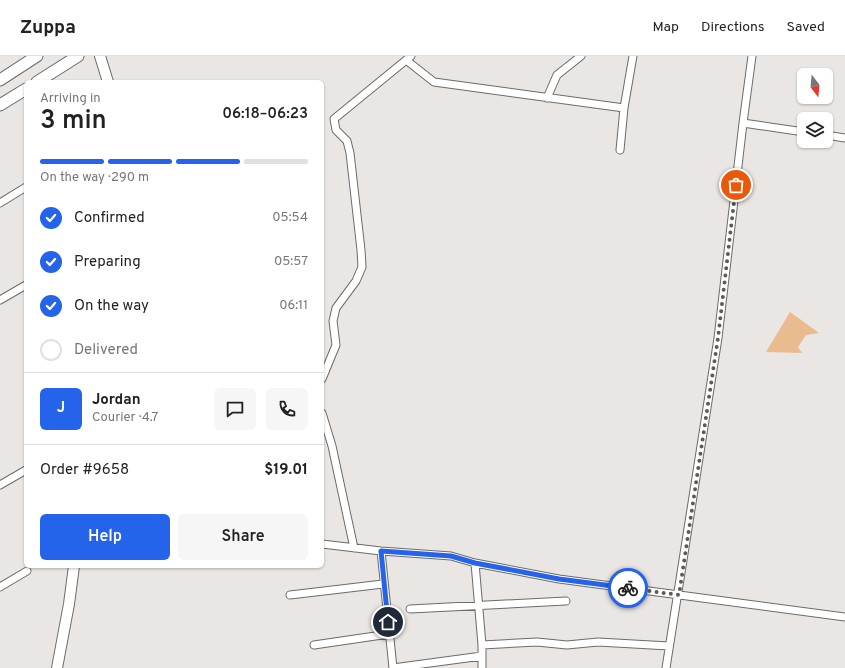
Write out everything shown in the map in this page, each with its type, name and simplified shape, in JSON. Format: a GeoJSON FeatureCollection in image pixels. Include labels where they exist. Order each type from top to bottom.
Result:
{"type":"FeatureCollection","features":[{"type":"Feature","properties":{"kind":"main road"},"geometry":{"type":"LineString","coordinates":[[0,80],[37,56]]}},
{"type":"Feature","properties":{"kind":"main road"},"geometry":{"type":"LineString","coordinates":[[40,80],[78,56]]}},
{"type":"Feature","properties":{"kind":"main road"},"geometry":{"type":"LineString","coordinates":[[0,105],[24,90]]}},
{"type":"Feature","properties":{"kind":"street"},"geometry":{"type":"LineString","coordinates":[[100,56],[107,80]]}},
{"type":"Feature","properties":{"kind":"street"},"geometry":{"type":"LineString","coordinates":[[547,98],[557,75],[581,56]]}},
{"type":"Feature","properties":{"kind":"street"},"geometry":{"type":"LineString","coordinates":[[620,150],[624,108],[633,56]]}},
{"type":"Feature","properties":{"kind":"street"},"geometry":{"type":"LineString","coordinates":[[666,668],[679,595],[718,338],[752,56]]}},
{"type":"Feature","properties":{"kind":"street"},"geometry":{"type":"LineString","coordinates":[[324,374],[336,345],[333,321],[336,308],[356,281],[362,267],[350,152],[347,141],[336,130],[334,119],[409,58],[434,82],[624,108]]}},
{"type":"Feature","properties":{"kind":"street"},"geometry":{"type":"LineString","coordinates":[[743,123],[797,131]]}},
{"type":"Feature","properties":{"kind":"street"},"geometry":{"type":"LineString","coordinates":[[833,136],[845,138]]}},
{"type":"Feature","properties":{"kind":"street"},"geometry":{"type":"LineString","coordinates":[[0,203],[24,187]]}},
{"type":"Feature","properties":{"kind":"street"},"geometry":{"type":"LineString","coordinates":[[0,300],[24,286]]}},
{"type":"Feature","properties":{"kind":"street"},"geometry":{"type":"LineString","coordinates":[[324,419],[330,438],[354,548]]}},
{"type":"Feature","properties":{"kind":"street"},"geometry":{"type":"LineString","coordinates":[[0,485],[24,471]]}},
{"type":"Feature","properties":{"kind":"street"},"geometry":{"type":"LineString","coordinates":[[324,544],[381,551],[451,556],[475,563],[559,579],[845,617]]}},
{"type":"Feature","properties":{"kind":"street"},"geometry":{"type":"LineString","coordinates":[[381,551],[383,584],[393,668],[482,656]]}},
{"type":"Feature","properties":{"kind":"street"},"geometry":{"type":"LineString","coordinates":[[475,563],[482,645],[482,668]]}},
{"type":"Feature","properties":{"kind":"street"},"geometry":{"type":"LineString","coordinates":[[56,668],[69,604],[74,568]]}},
{"type":"Feature","properties":{"kind":"street"},"geometry":{"type":"LineString","coordinates":[[0,587],[27,571]]}},
{"type":"Feature","properties":{"kind":"street"},"geometry":{"type":"LineString","coordinates":[[290,595],[383,584]]}},
{"type":"Feature","properties":{"kind":"street"},"geometry":{"type":"LineString","coordinates":[[410,609],[566,601]]}},
{"type":"Feature","properties":{"kind":"street"},"geometry":{"type":"LineString","coordinates":[[314,645],[389,634]]}},
{"type":"Feature","properties":{"kind":"street"},"geometry":{"type":"LineString","coordinates":[[482,645],[537,642],[567,645],[598,642],[669,646]]}},
{"type":"Feature","properties":{"kind":"shaded area"},"geometry":{"type":"Polygon","coordinates":[[[790,312],[819,333],[806,335],[798,347],[802,353],[766,352],[790,312]]]}},
{"type":"Feature","properties":{"kind":"way so far"},"geometry":{"type":"LineString","coordinates":[[628,588],[679,595],[718,338],[736,185]]}},
{"type":"Feature","properties":{"kind":"route"},"geometry":{"type":"LineString","coordinates":[[388,622],[383,584],[381,551],[451,556],[475,563],[559,579],[628,588]]}}]}
